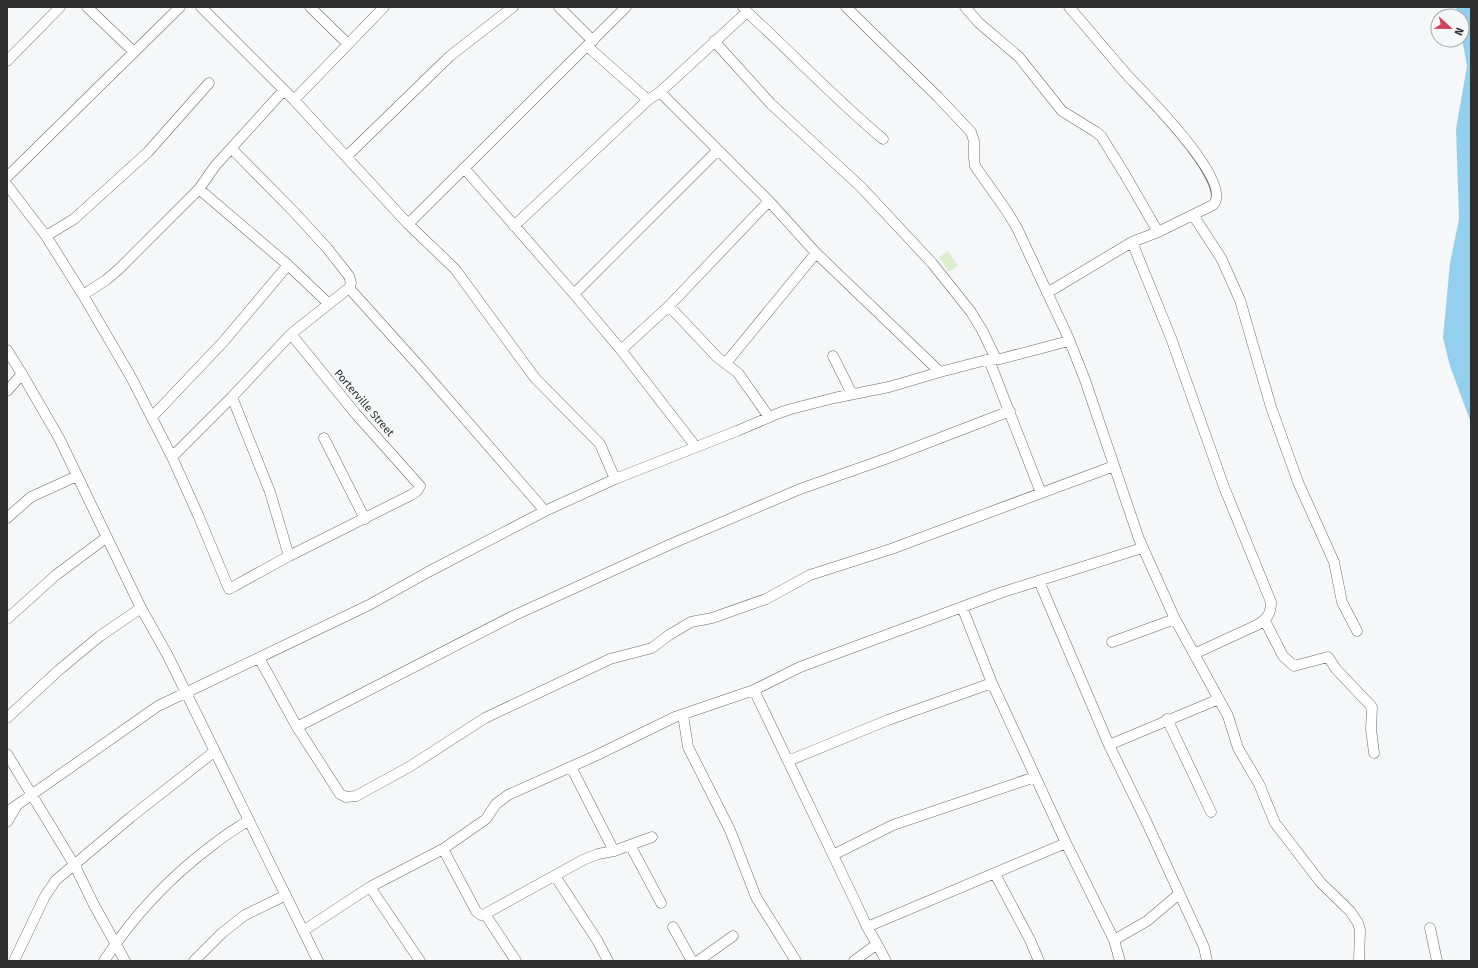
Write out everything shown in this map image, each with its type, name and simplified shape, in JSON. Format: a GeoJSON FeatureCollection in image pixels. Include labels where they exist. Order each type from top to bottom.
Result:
{"type":"FeatureCollection","features":[{"type":"Feature","properties":{"kind":"street"},"geometry":{"type":"LineString","coordinates":[[7,61],[60,7]]}},
{"type":"Feature","properties":{"kind":"street"},"geometry":{"type":"LineString","coordinates":[[87,7],[134,52]]}},
{"type":"Feature","properties":{"kind":"street"},"geometry":{"type":"LineString","coordinates":[[7,177],[180,7]]}},
{"type":"Feature","properties":{"kind":"street"},"geometry":{"type":"LineString","coordinates":[[200,7],[294,100],[408,224],[455,269],[535,378],[600,444],[615,479]]}},
{"type":"Feature","properties":{"kind":"street"},"geometry":{"type":"LineString","coordinates":[[310,7],[348,44]]}},
{"type":"Feature","properties":{"kind":"street"},"geometry":{"type":"LineString","coordinates":[[294,100],[384,7]]}},
{"type":"Feature","properties":{"kind":"street"},"geometry":{"type":"LineString","coordinates":[[347,156],[450,56],[513,7]]}},
{"type":"Feature","properties":{"kind":"street"},"geometry":{"type":"LineString","coordinates":[[559,7],[590,44],[648,100]]}},
{"type":"Feature","properties":{"kind":"street"},"geometry":{"type":"LineString","coordinates":[[408,224],[626,7]]}},
{"type":"Feature","properties":{"kind":"street"},"geometry":{"type":"LineString","coordinates":[[846,7],[938,97],[971,132],[974,141],[975,166],[1010,216],[1069,341],[1087,386],[1142,548],[1175,619],[1219,699],[1231,724],[1238,748],[1259,784],[1276,823],[1321,883],[1350,911],[1358,923],[1360,930],[1359,961]]}},
{"type":"Feature","properties":{"kind":"street"},"geometry":{"type":"LineString","coordinates":[[965,7],[979,23],[1019,57],[1062,111],[1101,136],[1158,232]]}},
{"type":"Feature","properties":{"kind":"street"},"geometry":{"type":"LineString","coordinates":[[1047,293],[1132,242],[1158,232],[1213,205],[1217,200],[1217,190],[1208,173],[1174,125],[1069,7]]}},
{"type":"Feature","properties":{"kind":"street"},"geometry":{"type":"LineString","coordinates":[[514,226],[648,100],[660,92],[714,41],[745,9],[835,97],[883,139]]}},
{"type":"Feature","properties":{"kind":"street"},"geometry":{"type":"LineString","coordinates":[[714,41],[772,104],[861,187],[932,262],[971,312],[982,330],[1040,493]]}},
{"type":"Feature","properties":{"kind":"street"},"geometry":{"type":"LineString","coordinates":[[46,236],[77,217],[148,152],[209,83]]}},
{"type":"Feature","properties":{"kind":"street"},"geometry":{"type":"LineString","coordinates":[[83,295],[106,280],[119,269],[199,189],[215,166],[284,90]]}},
{"type":"Feature","properties":{"kind":"street"},"geometry":{"type":"LineString","coordinates":[[660,92],[717,151],[769,201],[816,253],[940,372]]}},
{"type":"Feature","properties":{"kind":"street"},"geometry":{"type":"LineString","coordinates":[[172,457],[232,397],[291,334],[349,288],[351,283],[349,276],[327,248],[232,149]]}},
{"type":"Feature","properties":{"kind":"street"},"geometry":{"type":"LineString","coordinates":[[574,294],[717,151]]}},
{"type":"Feature","properties":{"kind":"street"},"geometry":{"type":"LineString","coordinates":[[464,168],[621,350],[696,447]]}},
{"type":"Feature","properties":{"kind":"street"},"geometry":{"type":"LineString","coordinates":[[7,185],[46,236],[131,376],[172,457],[229,589],[289,556],[365,519],[324,438]]}},
{"type":"Feature","properties":{"kind":"street"},"geometry":{"type":"LineString","coordinates":[[199,189],[288,265],[329,304]]}},
{"type":"Feature","properties":{"kind":"street"},"geometry":{"type":"LineString","coordinates":[[621,350],[669,306],[769,201]]}},
{"type":"Feature","properties":{"kind":"street"},"geometry":{"type":"LineString","coordinates":[[1193,214],[1221,258],[1240,300],[1271,407],[1298,482],[1334,562],[1342,602],[1357,631]]}},
{"type":"Feature","properties":{"kind":"street"},"geometry":{"type":"LineString","coordinates":[[1132,242],[1171,338],[1224,487],[1270,599],[1271,609],[1265,621],[1194,654]]}},
{"type":"Feature","properties":{"kind":"street"},"geometry":{"type":"LineString","coordinates":[[726,363],[816,253]]}},
{"type":"Feature","properties":{"kind":"street"},"geometry":{"type":"LineString","coordinates":[[152,417],[224,341],[288,265]]}},
{"type":"Feature","properties":{"kind":"street"},"geometry":{"type":"LineString","coordinates":[[349,288],[545,511]]}},
{"type":"Feature","properties":{"kind":"street"},"geometry":{"type":"LineString","coordinates":[[669,306],[717,357],[743,378],[769,417]]}},
{"type":"Feature","properties":{"kind":"street","name":"Porterville Street"},"geometry":{"type":"LineString","coordinates":[[291,334],[355,413],[420,486],[417,491],[411,495],[365,519]]}},
{"type":"Feature","properties":{"kind":"street"},"geometry":{"type":"LineString","coordinates":[[7,812],[158,706],[369,605],[460,555],[545,511],[615,479],[791,409],[852,394],[895,386],[940,372],[1069,341]]}},
{"type":"Feature","properties":{"kind":"street"},"geometry":{"type":"LineString","coordinates":[[7,350],[59,438],[141,608],[168,656],[318,961]]}},
{"type":"Feature","properties":{"kind":"street"},"geometry":{"type":"LineString","coordinates":[[833,356],[852,394]]}},
{"type":"Feature","properties":{"kind":"street"},"geometry":{"type":"LineString","coordinates":[[7,391],[22,374]]}},
{"type":"Feature","properties":{"kind":"street"},"geometry":{"type":"LineString","coordinates":[[232,397],[270,492],[289,556]]}},
{"type":"Feature","properties":{"kind":"street"},"geometry":{"type":"LineString","coordinates":[[297,727],[513,616],[671,544],[800,490],[1010,412]]}},
{"type":"Feature","properties":{"kind":"street"},"geometry":{"type":"LineString","coordinates":[[259,658],[297,727],[340,794],[346,797],[356,796],[409,767],[486,718],[610,659],[652,648],[669,635],[691,622],[712,618],[766,600],[810,575],[891,549],[1114,466]]}},
{"type":"Feature","properties":{"kind":"street"},"geometry":{"type":"LineString","coordinates":[[7,518],[31,497],[77,476]]}},
{"type":"Feature","properties":{"kind":"street"},"geometry":{"type":"LineString","coordinates":[[7,619],[56,575],[106,537]]}},
{"type":"Feature","properties":{"kind":"street"},"geometry":{"type":"LineString","coordinates":[[303,931],[370,887],[443,849],[486,819],[496,804],[508,795],[571,767],[675,717],[754,690],[800,667],[962,607],[1142,548]]}},
{"type":"Feature","properties":{"kind":"street"},"geometry":{"type":"LineString","coordinates":[[1039,581],[1109,745],[1204,947],[1206,961]]}},
{"type":"Feature","properties":{"kind":"street"},"geometry":{"type":"LineString","coordinates":[[962,607],[992,683],[1066,843],[1114,940],[1120,961]]}},
{"type":"Feature","properties":{"kind":"street"},"geometry":{"type":"LineString","coordinates":[[7,718],[100,636],[141,608]]}},
{"type":"Feature","properties":{"kind":"street"},"geometry":{"type":"LineString","coordinates":[[1112,642],[1175,619]]}},
{"type":"Feature","properties":{"kind":"street"},"geometry":{"type":"LineString","coordinates":[[1265,621],[1283,656],[1294,666],[1328,657],[1336,669],[1372,707],[1371,728],[1374,753]]}},
{"type":"Feature","properties":{"kind":"street"},"geometry":{"type":"LineString","coordinates":[[788,761],[888,720],[992,683]]}},
{"type":"Feature","properties":{"kind":"street"},"geometry":{"type":"LineString","coordinates":[[754,690],[867,927],[878,944],[886,961]]}},
{"type":"Feature","properties":{"kind":"street"},"geometry":{"type":"LineString","coordinates":[[1109,745],[1167,719],[1219,699]]}},
{"type":"Feature","properties":{"kind":"street"},"geometry":{"type":"LineString","coordinates":[[683,715],[688,747],[730,830],[756,897],[796,961]]}},
{"type":"Feature","properties":{"kind":"street"},"geometry":{"type":"LineString","coordinates":[[1167,719],[1211,812]]}},
{"type":"Feature","properties":{"kind":"street"},"geometry":{"type":"LineString","coordinates":[[14,961],[18,950],[51,886],[131,817],[215,751]]}},
{"type":"Feature","properties":{"kind":"street"},"geometry":{"type":"LineString","coordinates":[[7,754],[74,866],[125,961]]}},
{"type":"Feature","properties":{"kind":"street"},"geometry":{"type":"LineString","coordinates":[[571,767],[614,851]]}},
{"type":"Feature","properties":{"kind":"street"},"geometry":{"type":"LineString","coordinates":[[833,855],[893,825],[1035,777]]}},
{"type":"Feature","properties":{"kind":"street"},"geometry":{"type":"LineString","coordinates":[[7,822],[17,806]]}},
{"type":"Feature","properties":{"kind":"street"},"geometry":{"type":"LineString","coordinates":[[104,961],[115,944],[164,886],[214,844],[249,820]]}},
{"type":"Feature","properties":{"kind":"street"},"geometry":{"type":"LineString","coordinates":[[443,849],[476,911],[481,915],[556,876],[583,860],[652,838]]}},
{"type":"Feature","properties":{"kind":"street"},"geometry":{"type":"LineString","coordinates":[[867,927],[1066,843]]}},
{"type":"Feature","properties":{"kind":"street"},"geometry":{"type":"LineString","coordinates":[[630,845],[661,903]]}},
{"type":"Feature","properties":{"kind":"street"},"geometry":{"type":"LineString","coordinates":[[995,874],[1030,940],[1039,961]]}},
{"type":"Feature","properties":{"kind":"street"},"geometry":{"type":"LineString","coordinates":[[556,876],[597,940],[608,961]]}},
{"type":"Feature","properties":{"kind":"street"},"geometry":{"type":"LineString","coordinates":[[370,887],[420,961]]}},
{"type":"Feature","properties":{"kind":"street"},"geometry":{"type":"LineString","coordinates":[[1114,940],[1147,921],[1179,894]]}},
{"type":"Feature","properties":{"kind":"street"},"geometry":{"type":"LineString","coordinates":[[194,961],[222,933],[245,915],[286,895]]}},
{"type":"Feature","properties":{"kind":"street"},"geometry":{"type":"LineString","coordinates":[[485,914],[516,961]]}},
{"type":"Feature","properties":{"kind":"street"},"geometry":{"type":"LineString","coordinates":[[673,927],[692,961]]}},
{"type":"Feature","properties":{"kind":"street"},"geometry":{"type":"LineString","coordinates":[[1430,928],[1437,961]]}},
{"type":"Feature","properties":{"kind":"street"},"geometry":{"type":"LineString","coordinates":[[698,961],[733,936]]}},
{"type":"Feature","properties":{"kind":"street"},"geometry":{"type":"LineString","coordinates":[[854,961],[878,944]]}},
{"type":"Feature","properties":{"kind":"green space"},"geometry":{"type":"Polygon","coordinates":[[[948,251],[958,266],[949,272],[939,257],[948,251]]]}},
{"type":"Feature","properties":{"kind":"water"},"geometry":{"type":"Polygon","coordinates":[[[1471,7],[1471,423],[1450,366],[1443,338],[1450,263],[1459,219],[1456,129],[1467,66],[1464,48],[1470,48],[1470,8],[1456,8],[1471,7]]]}}]}
